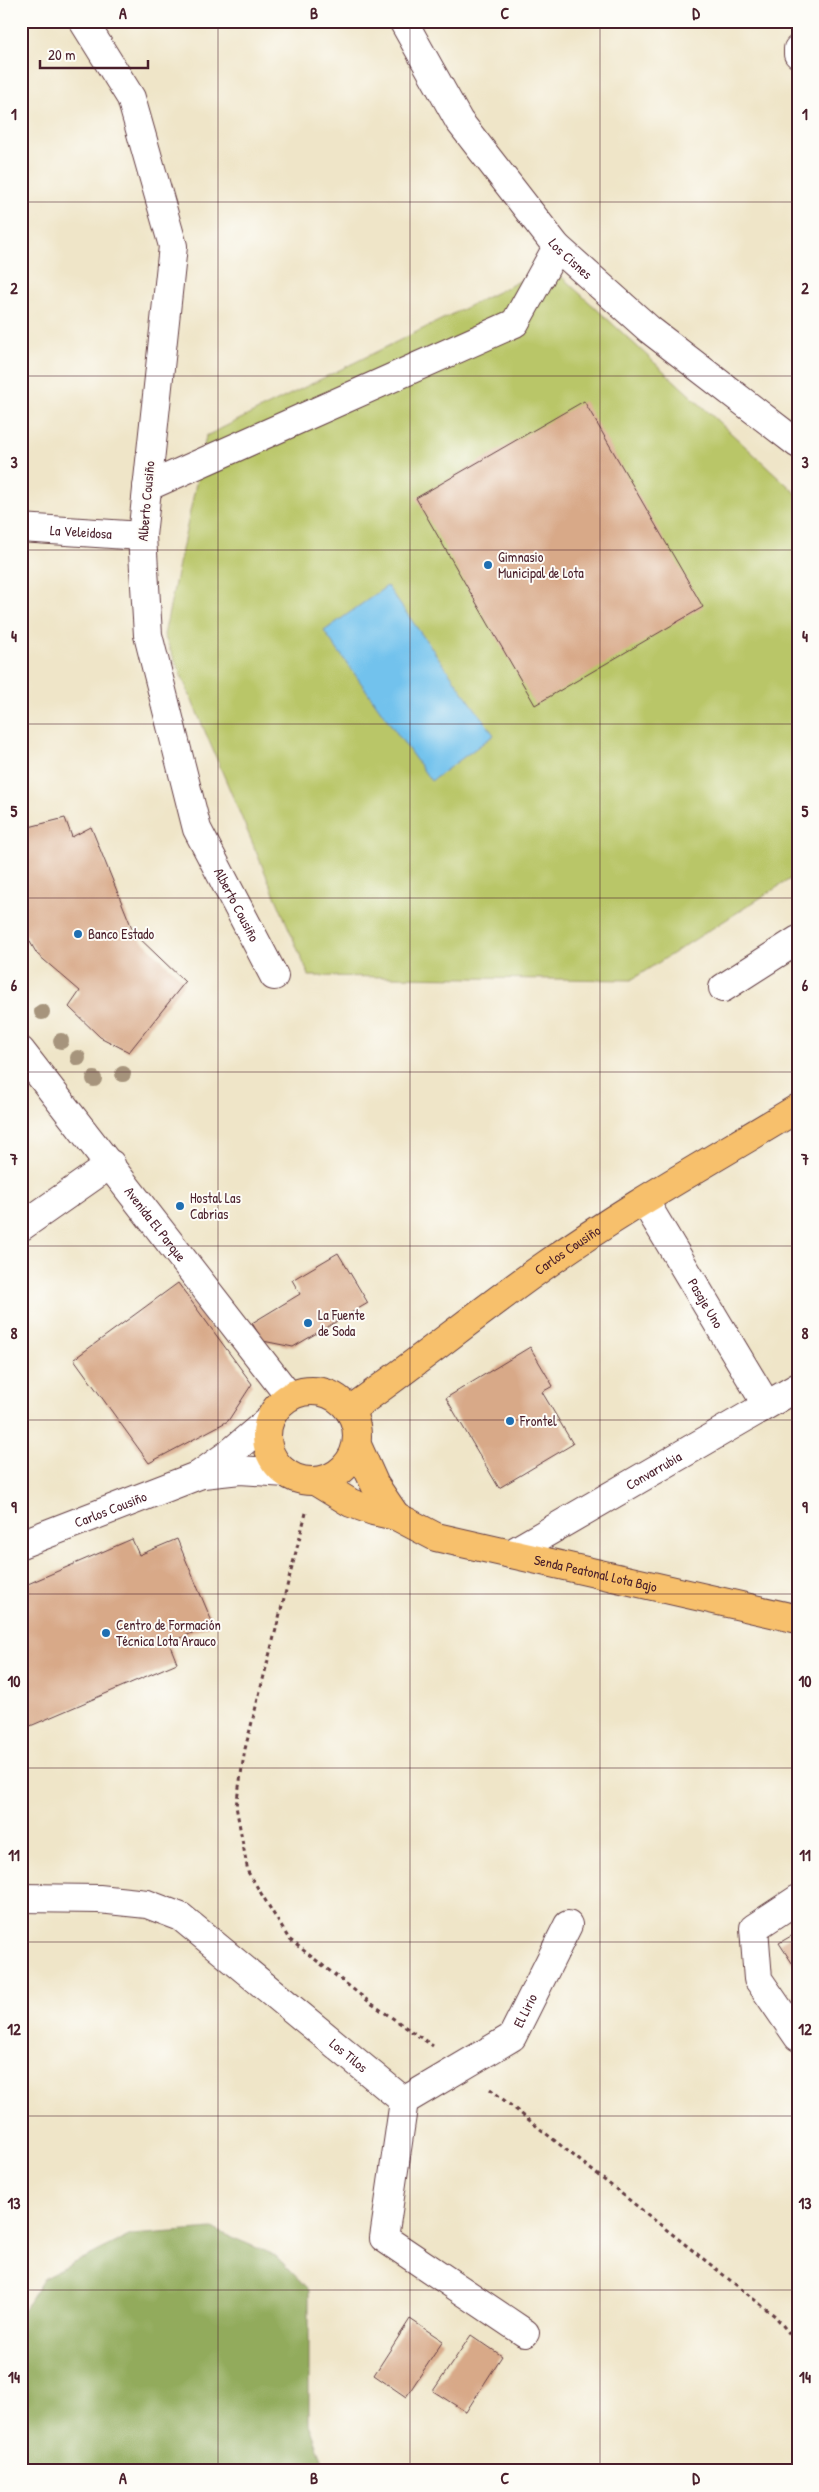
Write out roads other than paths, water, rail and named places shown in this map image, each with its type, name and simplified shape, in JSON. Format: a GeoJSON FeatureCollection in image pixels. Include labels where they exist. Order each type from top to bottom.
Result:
{"type":"FeatureCollection","features":[{"type":"Feature","properties":{"kind":"main road","name":"Carlos Cousiño"},"geometry":{"type":"LineString","coordinates":[[350,1410],[420,1361],[490,1305],[547,1264],[798,1108]]}},
{"type":"Feature","properties":{"kind":"main road"},"geometry":{"type":"LineString","coordinates":[[305,1391],[322,1391],[338,1398],[350,1410],[358,1432],[357,1445],[353,1456],[337,1474],[315,1481],[295,1478],[286,1473],[272,1457],[268,1448],[270,1419],[275,1410],[289,1396],[305,1391]]}},
{"type":"Feature","properties":{"kind":"main road","name":"Senda Peatonal Lota Bajo"},"geometry":{"type":"LineString","coordinates":[[357,1445],[375,1485],[396,1516]]}},
{"type":"Feature","properties":{"kind":"main road","name":"Senda Peatonal Lota Bajo"},"geometry":{"type":"LineString","coordinates":[[315,1481],[351,1503],[373,1511],[396,1516],[436,1537],[798,1618]]}},
{"type":"Feature","properties":{"kind":"street","name":"Alberto Cousiño"},"geometry":{"type":"LineString","coordinates":[[83,21],[130,98],[172,246],[142,536],[148,635],[197,829],[274,976]]}},
{"type":"Feature","properties":{"kind":"street","name":"Los Cisnes"},"geometry":{"type":"LineString","coordinates":[[403,21],[459,121],[557,247],[650,330],[798,444]]}},
{"type":"Feature","properties":{"kind":"street"},"geometry":{"type":"LineString","coordinates":[[798,49],[798,54]]}},
{"type":"Feature","properties":{"kind":"street"},"geometry":{"type":"LineString","coordinates":[[147,487],[516,323],[557,247]]}},
{"type":"Feature","properties":{"kind":"street","name":"La Veleidosa"},"geometry":{"type":"LineString","coordinates":[[21,528],[142,536]]}},
{"type":"Feature","properties":{"kind":"street"},"geometry":{"type":"LineString","coordinates":[[723,988],[798,940]]}},
{"type":"Feature","properties":{"kind":"street","name":"Avenida El Parque"},"geometry":{"type":"LineString","coordinates":[[21,1051],[111,1164],[289,1396]]}},
{"type":"Feature","properties":{"kind":"street"},"geometry":{"type":"LineString","coordinates":[[21,1227],[111,1164]]}},
{"type":"Feature","properties":{"kind":"street","name":"Pasaje Uno"},"geometry":{"type":"LineString","coordinates":[[645,1202],[766,1404]]}},
{"type":"Feature","properties":{"kind":"street","name":"Convarrubia"},"geometry":{"type":"LineString","coordinates":[[510,1554],[798,1387]]}},
{"type":"Feature","properties":{"kind":"street","name":"Carlos Cousiño"},"geometry":{"type":"LineString","coordinates":[[21,1544],[199,1474],[230,1453],[270,1419]]}},
{"type":"Feature","properties":{"kind":"street","name":"Carlos Cousiño"},"geometry":{"type":"LineString","coordinates":[[199,1474],[240,1470],[286,1473]]}},
{"type":"Feature","properties":{"kind":"street","name":"Los Tilos"},"geometry":{"type":"LineString","coordinates":[[21,1898],[99,1899],[147,1904],[181,1918],[404,2101]]}},
{"type":"Feature","properties":{"kind":"street"},"geometry":{"type":"LineString","coordinates":[[798,1898],[754,1928],[758,1978],[798,2037]]}},
{"type":"Feature","properties":{"kind":"street","name":"El Lirio"},"geometry":{"type":"LineString","coordinates":[[404,2101],[512,2037],[568,1925]]}},
{"type":"Feature","properties":{"kind":"street"},"geometry":{"type":"LineString","coordinates":[[404,2101],[384,2238],[525,2333]]}},
{"type":"Feature","properties":{"kind":"water"},"geometry":{"type":"Polygon","coordinates":[[[387,586],[494,735],[431,781],[324,631],[387,586]]]}},
{"type":"Feature","properties":{"kind":"place","name":"Gimnasio Municipal de Lota"},"geometry":{"type":"Point","coordinates":[488,565]}},
{"type":"Feature","properties":{"kind":"place","name":"Banco Estado"},"geometry":{"type":"Point","coordinates":[78,934]}},
{"type":"Feature","properties":{"kind":"place","name":"Hostal Las Cabrias"},"geometry":{"type":"Point","coordinates":[180,1206]}},
{"type":"Feature","properties":{"kind":"place","name":"La Fuente de Soda"},"geometry":{"type":"Point","coordinates":[308,1323]}},
{"type":"Feature","properties":{"kind":"place","name":"Frontel"},"geometry":{"type":"Point","coordinates":[510,1421]}},
{"type":"Feature","properties":{"kind":"place","name":"Centro de Formación Técnica Lota Arauco"},"geometry":{"type":"Point","coordinates":[106,1633]}}]}
